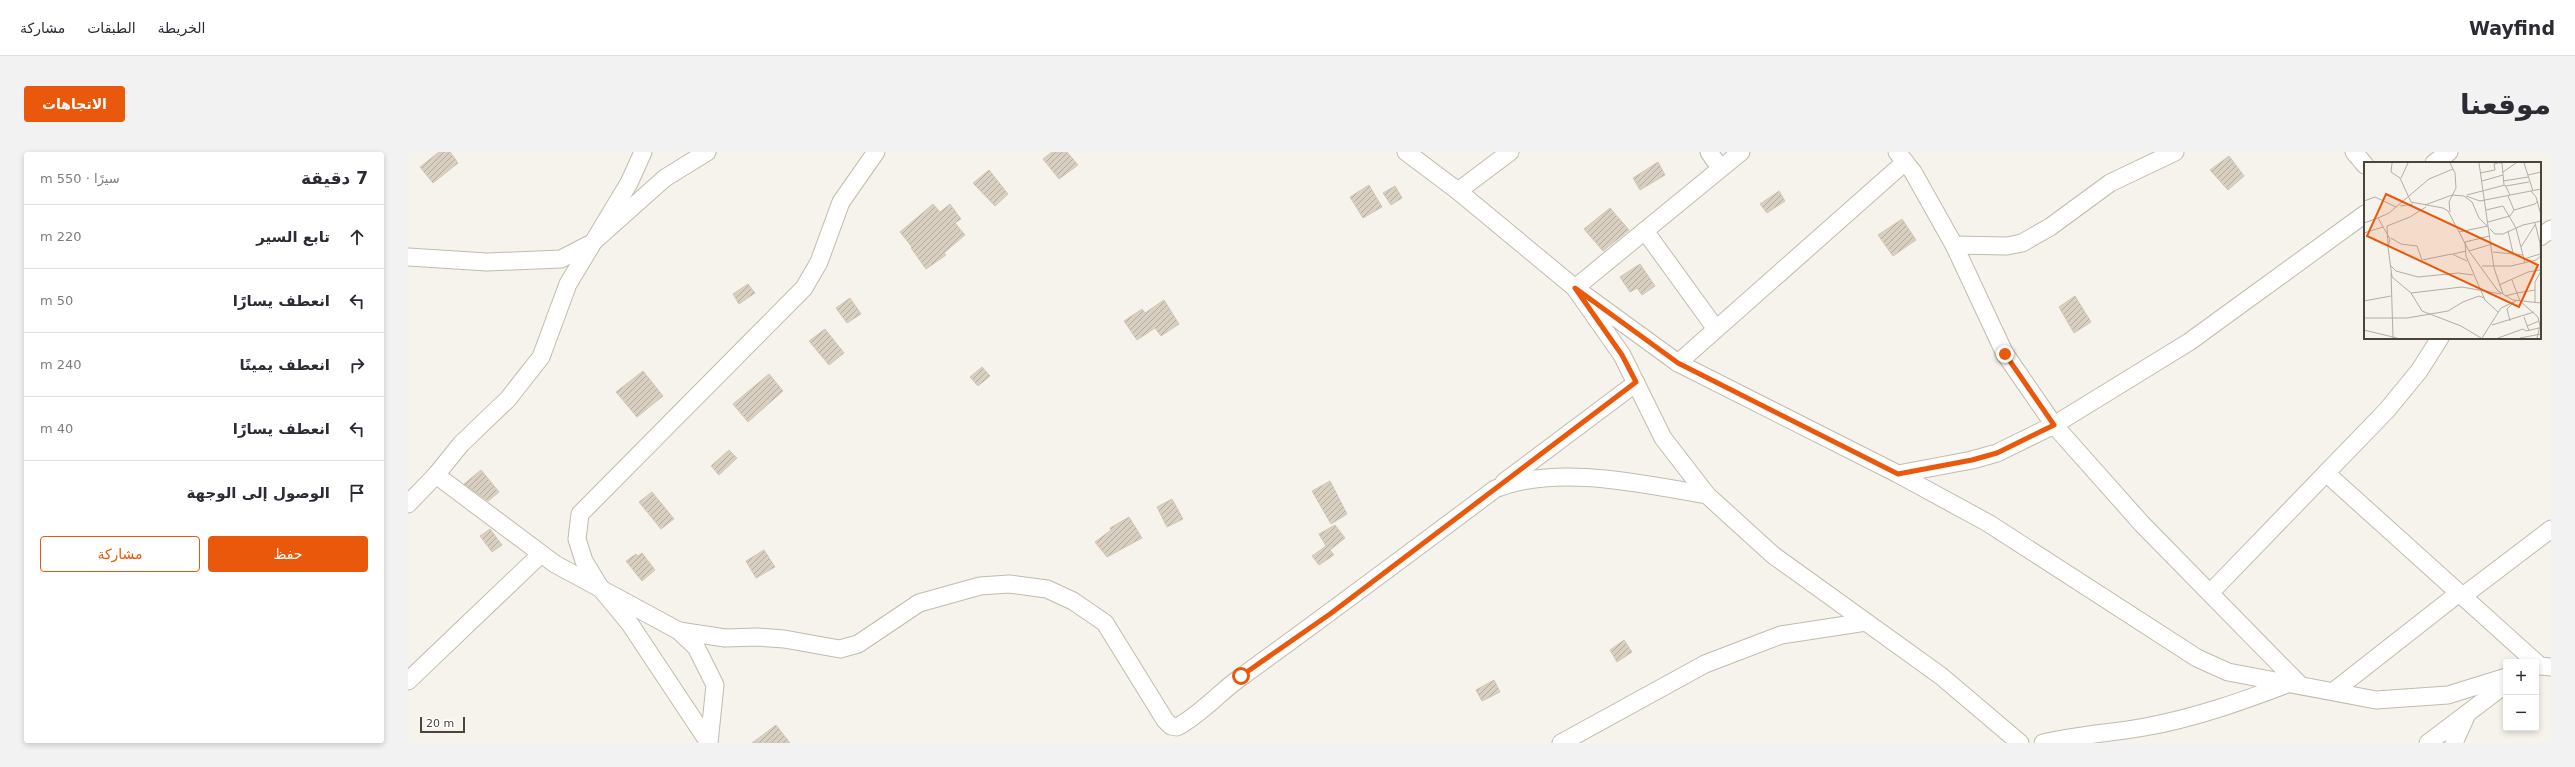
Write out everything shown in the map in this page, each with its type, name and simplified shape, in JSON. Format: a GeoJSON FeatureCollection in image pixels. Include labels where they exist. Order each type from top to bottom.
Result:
{"type":"FeatureCollection","features":[{"type":"Feature","properties":{"kind":"street"},"geometry":{"type":"LineString","coordinates":[[408,504],[436,475],[461,444],[508,399],[541,357],[568,284],[629,183],[643,152]]}},
{"type":"Feature","properties":{"kind":"street"},"geometry":{"type":"LineString","coordinates":[[408,257],[487,262],[561,259],[592,243],[665,178],[707,152]]}},
{"type":"Feature","properties":{"kind":"street"},"geometry":{"type":"LineString","coordinates":[[709,743],[630,624],[601,589],[582,554],[578,539],[580,514],[804,288],[819,262],[841,202],[876,152]]}},
{"type":"Feature","properties":{"kind":"street"},"geometry":{"type":"LineString","coordinates":[[1406,152],[1458,191],[1575,288],[1678,363],[1898,474],[1988,523],[2197,658],[2228,672],[2376,700],[2409,699],[2448,695],[2503,678]]}},
{"type":"Feature","properties":{"kind":"street"},"geometry":{"type":"LineString","coordinates":[[1458,191],[1510,152]]}},
{"type":"Feature","properties":{"kind":"street"},"geometry":{"type":"LineString","coordinates":[[1709,152],[1720,168]]}},
{"type":"Feature","properties":{"kind":"street"},"geometry":{"type":"LineString","coordinates":[[1575,288],[1741,152]]}},
{"type":"Feature","properties":{"kind":"street"},"geometry":{"type":"LineString","coordinates":[[1954,245],[2007,246],[2022,243],[2050,227],[2110,183],[2175,152]]}},
{"type":"Feature","properties":{"kind":"street"},"geometry":{"type":"LineString","coordinates":[[2435,162],[2449,152]]}},
{"type":"Feature","properties":{"kind":"street"},"geometry":{"type":"LineString","coordinates":[[1678,363],[1716,330],[1901,157],[1913,172],[1954,245],[2005,354],[2054,425],[2142,524],[2210,593],[2295,684]]}},
{"type":"Feature","properties":{"kind":"street"},"geometry":{"type":"LineString","coordinates":[[1898,474],[1972,460],[1997,453],[2054,425],[2189,342],[2364,215]]}},
{"type":"Feature","properties":{"kind":"street"},"geometry":{"type":"LineString","coordinates":[[2541,236],[2551,229]]}},
{"type":"Feature","properties":{"kind":"street"},"geometry":{"type":"LineString","coordinates":[[1646,230],[1716,330]]}},
{"type":"Feature","properties":{"kind":"street"},"geometry":{"type":"LineString","coordinates":[[1575,288],[1622,355],[1663,438],[1707,494],[1773,555],[1941,676],[2020,743]]}},
{"type":"Feature","properties":{"kind":"street"},"geometry":{"type":"LineString","coordinates":[[2210,593],[2403,391],[2419,372],[2439,339]]}},
{"type":"Feature","properties":{"kind":"street"},"geometry":{"type":"LineString","coordinates":[[679,631],[724,638],[757,637],[784,640],[840,649],[858,644],[919,603],[980,586],[1009,584],[1048,589],[1073,601],[1105,623],[1165,720],[1171,726],[1177,727],[1197,716],[1241,676],[1330,614],[1636,382]]}},
{"type":"Feature","properties":{"kind":"street"},"geometry":{"type":"LineString","coordinates":[[2326,473],[2461,594],[2545,665]]}},
{"type":"Feature","properties":{"kind":"street"},"geometry":{"type":"LineString","coordinates":[[436,475],[555,564],[679,631],[696,647],[715,685],[709,743]]}},
{"type":"Feature","properties":{"kind":"street"},"geometry":{"type":"LineString","coordinates":[[1495,490],[1509,484],[1540,477],[1570,477],[1707,494]]}},
{"type":"Feature","properties":{"kind":"street"},"geometry":{"type":"LineString","coordinates":[[2334,691],[2461,594],[2551,529]]}},
{"type":"Feature","properties":{"kind":"street"},"geometry":{"type":"LineString","coordinates":[[408,681],[541,554]]}},
{"type":"Feature","properties":{"kind":"street"},"geometry":{"type":"LineString","coordinates":[[1562,743],[1706,664],[1781,635],[1866,622]]}},
{"type":"Feature","properties":{"kind":"street"},"geometry":{"type":"LineString","coordinates":[[2043,743],[2145,727],[2190,717],[2239,703],[2295,684]]}},
{"type":"Feature","properties":{"kind":"street"},"geometry":{"type":"LineString","coordinates":[[2428,743],[2503,686]]}},
{"type":"Feature","properties":{"kind":"street"},"geometry":{"type":"LineString","coordinates":[[2454,743],[2468,712]]}},
{"type":"Feature","properties":{"kind":"building"},"geometry":{"type":"Polygon","coordinates":[[[439,152],[450,152],[458,163],[433,183],[420,167],[439,152]]]}},
{"type":"Feature","properties":{"kind":"building"},"geometry":{"type":"Polygon","coordinates":[[[1052,152],[1067,152],[1078,165],[1059,179],[1043,159],[1052,152]]]}},
{"type":"Feature","properties":{"kind":"building"},"geometry":{"type":"Polygon","coordinates":[[[2229,156],[2244,176],[2228,190],[2210,170],[2229,156]]]}},
{"type":"Feature","properties":{"kind":"building"},"geometry":{"type":"Polygon","coordinates":[[[1658,162],[1665,175],[1640,190],[1633,178],[1658,162]]]}},
{"type":"Feature","properties":{"kind":"building"},"geometry":{"type":"Polygon","coordinates":[[[989,170],[1008,194],[995,206],[973,183],[989,170]]]}},
{"type":"Feature","properties":{"kind":"building"},"geometry":{"type":"Polygon","coordinates":[[[1369,185],[1382,207],[1363,218],[1350,197],[1369,185]]]}},
{"type":"Feature","properties":{"kind":"building"},"geometry":{"type":"Polygon","coordinates":[[[1395,186],[1402,198],[1391,205],[1383,193],[1395,186]]]}},
{"type":"Feature","properties":{"kind":"building"},"geometry":{"type":"Polygon","coordinates":[[[1779,191],[1785,201],[1767,213],[1760,204],[1779,191]]]}},
{"type":"Feature","properties":{"kind":"building"},"geometry":{"type":"Polygon","coordinates":[[[933,204],[940,212],[950,204],[961,219],[955,223],[965,235],[944,253],[946,255],[926,269],[900,232],[933,204]]]}},
{"type":"Feature","properties":{"kind":"building"},"geometry":{"type":"Polygon","coordinates":[[[1610,208],[1629,230],[1603,251],[1584,229],[1610,208]]]}},
{"type":"Feature","properties":{"kind":"building"},"geometry":{"type":"Polygon","coordinates":[[[1902,219],[1916,240],[1893,256],[1878,235],[1902,219]]]}},
{"type":"Feature","properties":{"kind":"building"},"geometry":{"type":"Polygon","coordinates":[[[1640,264],[1655,286],[1642,295],[1637,288],[1630,292],[1620,277],[1640,264]]]}},
{"type":"Feature","properties":{"kind":"building"},"geometry":{"type":"Polygon","coordinates":[[[748,284],[755,293],[739,304],[733,294],[748,284]]]}},
{"type":"Feature","properties":{"kind":"building"},"geometry":{"type":"Polygon","coordinates":[[[2075,296],[2091,322],[2074,333],[2059,307],[2075,296]]]}},
{"type":"Feature","properties":{"kind":"building"},"geometry":{"type":"Polygon","coordinates":[[[850,298],[861,314],[847,323],[836,308],[850,298]]]}},
{"type":"Feature","properties":{"kind":"building"},"geometry":{"type":"Polygon","coordinates":[[[1164,300],[1179,324],[1161,336],[1155,328],[1137,340],[1124,321],[1142,309],[1145,313],[1164,300]]]}},
{"type":"Feature","properties":{"kind":"building"},"geometry":{"type":"Polygon","coordinates":[[[825,329],[844,353],[829,365],[809,341],[825,329]]]}},
{"type":"Feature","properties":{"kind":"building"},"geometry":{"type":"Polygon","coordinates":[[[982,367],[990,376],[978,386],[970,377],[982,367]]]}},
{"type":"Feature","properties":{"kind":"building"},"geometry":{"type":"Polygon","coordinates":[[[643,371],[663,396],[637,417],[616,392],[643,371]]]}},
{"type":"Feature","properties":{"kind":"building"},"geometry":{"type":"Polygon","coordinates":[[[769,374],[783,391],[748,422],[733,404],[769,374]]]}},
{"type":"Feature","properties":{"kind":"building"},"geometry":{"type":"Polygon","coordinates":[[[729,450],[737,458],[719,475],[711,466],[729,450]]]}},
{"type":"Feature","properties":{"kind":"building"},"geometry":{"type":"Polygon","coordinates":[[[481,470],[499,492],[488,501],[464,484],[481,470]]]}},
{"type":"Feature","properties":{"kind":"building"},"geometry":{"type":"Polygon","coordinates":[[[1330,481],[1347,514],[1331,524],[1312,491],[1330,481]]]}},
{"type":"Feature","properties":{"kind":"building"},"geometry":{"type":"Polygon","coordinates":[[[652,492],[674,519],[661,529],[639,502],[652,492]]]}},
{"type":"Feature","properties":{"kind":"building"},"geometry":{"type":"Polygon","coordinates":[[[1172,499],[1183,519],[1167,527],[1157,507],[1172,499]]]}},
{"type":"Feature","properties":{"kind":"building"},"geometry":{"type":"Polygon","coordinates":[[[1129,517],[1142,538],[1107,557],[1095,542],[1111,530],[1110,528],[1129,517]]]}},
{"type":"Feature","properties":{"kind":"building"},"geometry":{"type":"Polygon","coordinates":[[[1335,525],[1345,538],[1330,550],[1334,555],[1319,565],[1312,556],[1326,546],[1319,534],[1335,525]]]}},
{"type":"Feature","properties":{"kind":"building"},"geometry":{"type":"Polygon","coordinates":[[[490,529],[502,545],[492,552],[480,536],[490,529]]]}},
{"type":"Feature","properties":{"kind":"building"},"geometry":{"type":"Polygon","coordinates":[[[764,550],[775,567],[756,578],[746,561],[764,550]]]}},
{"type":"Feature","properties":{"kind":"building"},"geometry":{"type":"Polygon","coordinates":[[[642,553],[655,570],[642,581],[626,561],[636,554],[638,556],[642,553]]]}},
{"type":"Feature","properties":{"kind":"building"},"geometry":{"type":"Polygon","coordinates":[[[1624,640],[1632,652],[1617,662],[1610,650],[1624,640]]]}},
{"type":"Feature","properties":{"kind":"building"},"geometry":{"type":"Polygon","coordinates":[[[1494,680],[1500,692],[1482,701],[1476,690],[1494,680]]]}},
{"type":"Feature","properties":{"kind":"building"},"geometry":{"type":"Polygon","coordinates":[[[776,725],[790,743],[752,743],[776,725]]]}},
{"type":"Feature","properties":{"kind":"route"},"geometry":{"type":"LineString","coordinates":[[1241,676],[1330,614],[1636,382],[1622,355],[1575,288],[1678,363],[1898,474],[1972,460],[1997,453],[2054,425],[2005,354]]}}]}
